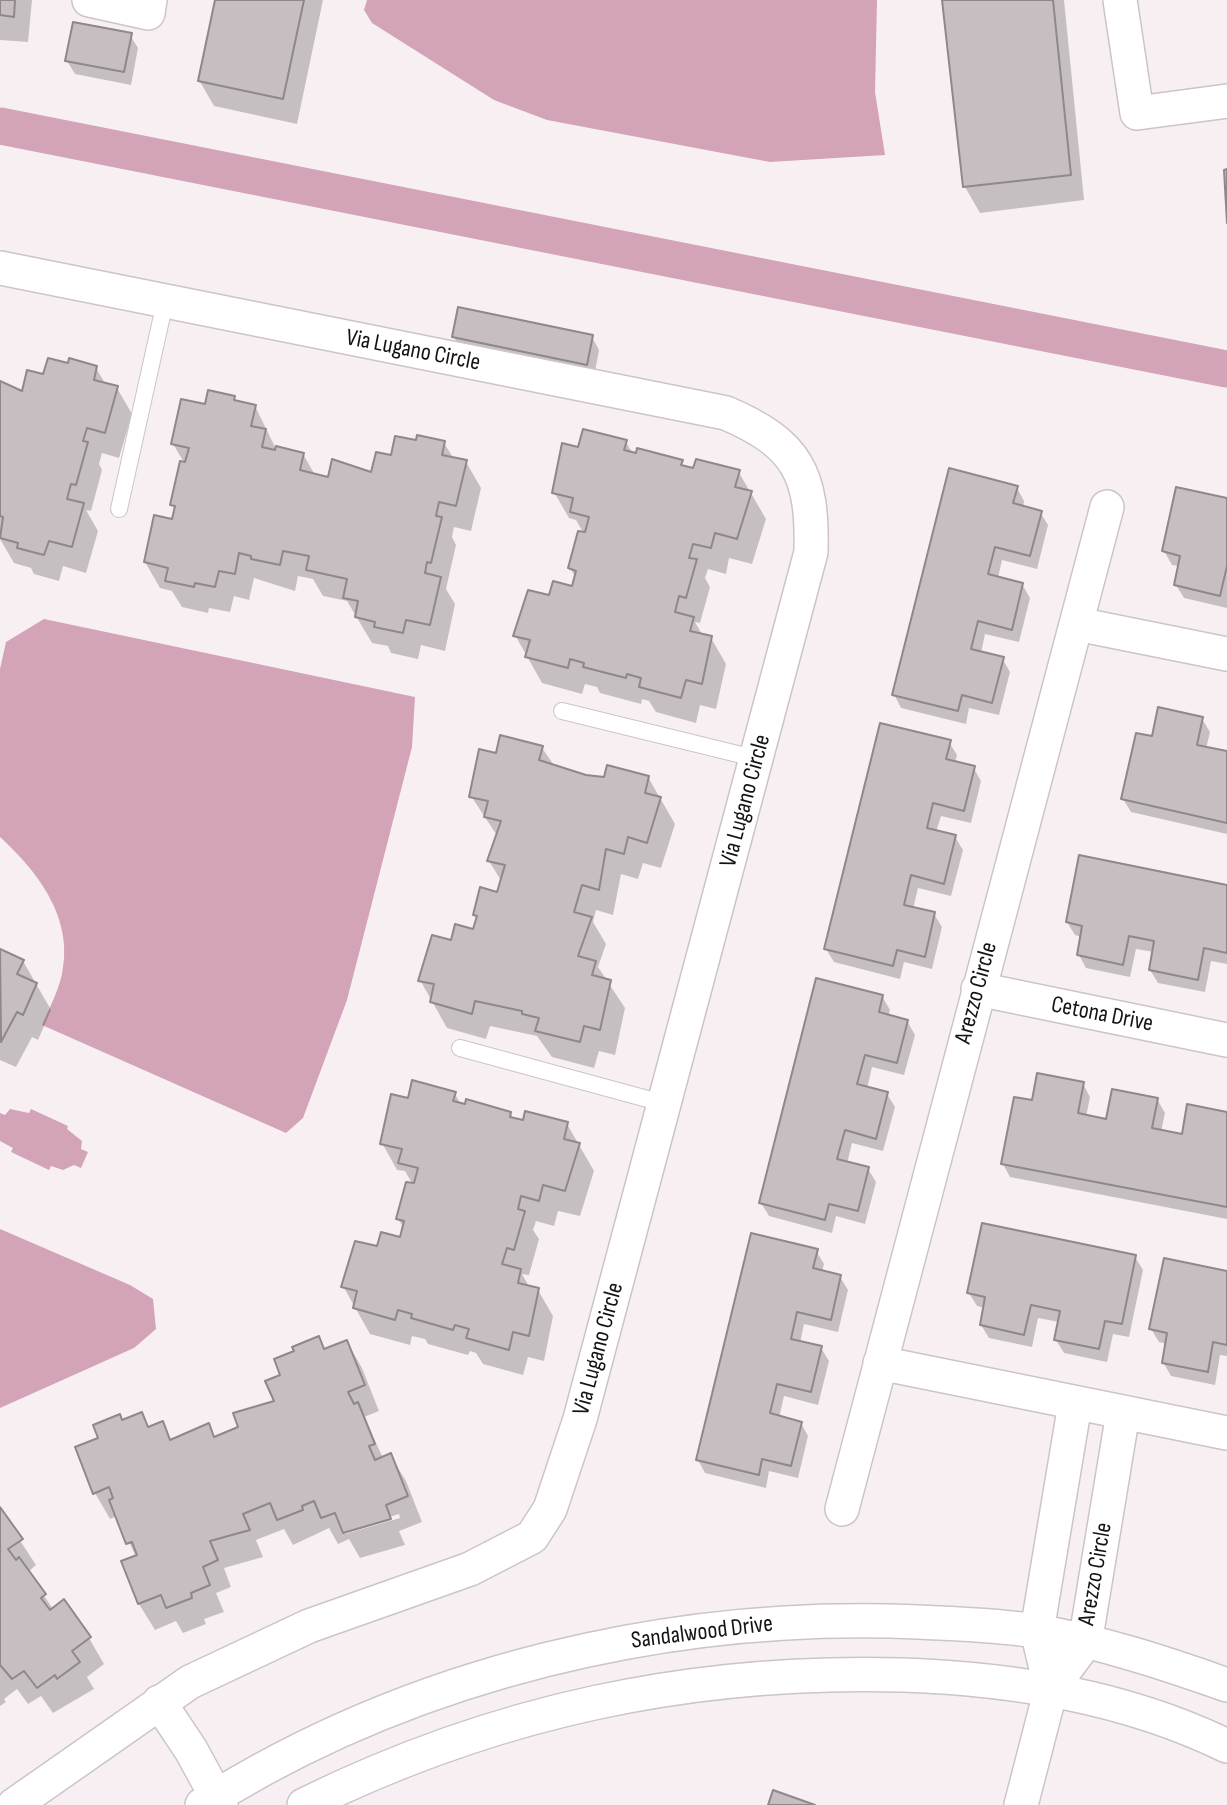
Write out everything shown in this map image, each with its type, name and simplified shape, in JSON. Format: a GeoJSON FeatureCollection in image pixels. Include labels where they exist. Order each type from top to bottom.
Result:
{"type":"FeatureCollection","features":[{"type":"Feature","properties":{"kind":"street"},"geometry":{"type":"LineString","coordinates":[[89,0],[148,13],[150,0]]}},
{"type":"Feature","properties":{"kind":"street"},"geometry":{"type":"LineString","coordinates":[[1127,1],[1136,113],[1227,101]]}},
{"type":"Feature","properties":{"kind":"street","name":"Via Lugano Circle"},"geometry":{"type":"LineString","coordinates":[[0,268],[726,413],[757,426],[787,449],[801,474],[812,524],[811,552],[758,759],[573,1443],[550,1509],[532,1537],[470,1569],[309,1626],[190,1682],[14,1805]]}},
{"type":"Feature","properties":{"kind":"street","name":"Arezzo Circle"},"geometry":{"type":"LineString","coordinates":[[842,1509],[1107,507]]}},
{"type":"Feature","properties":{"kind":"street"},"geometry":{"type":"LineString","coordinates":[[1077,624],[1227,654]]}},
{"type":"Feature","properties":{"kind":"street","name":"Cetona Drive"},"geometry":{"type":"LineString","coordinates":[[978,989],[1227,1040]]}},
{"type":"Feature","properties":{"kind":"street"},"geometry":{"type":"LineString","coordinates":[[880,1363],[1227,1433]]}},
{"type":"Feature","properties":{"kind":"street","name":"Arezzo Circle"},"geometry":{"type":"LineString","coordinates":[[1051,1689],[1037,1631],[1075,1404]]}},
{"type":"Feature","properties":{"kind":"street","name":"Arezzo Circle"},"geometry":{"type":"LineString","coordinates":[[1051,1689],[1085,1643],[1123,1413]]}},
{"type":"Feature","properties":{"kind":"street","name":"Arezzo Circle"},"geometry":{"type":"LineString","coordinates":[[1058,1503],[1107,1510]]}},
{"type":"Feature","properties":{"kind":"street","name":"Sandalwood Drive"},"geometry":{"type":"LineString","coordinates":[[213,1802],[318,1742],[469,1682],[564,1655],[660,1635],[758,1623],[857,1619],[1037,1631],[1150,1658],[1227,1685]]}},
{"type":"Feature","properties":{"kind":"street","name":"Sandalwood Drive"},"geometry":{"type":"LineString","coordinates":[[304,1805],[397,1762],[482,1731],[575,1705],[666,1687],[758,1677],[853,1674],[948,1677],[1051,1689],[1116,1704],[1227,1746]]}},
{"type":"Feature","properties":{"kind":"street"},"geometry":{"type":"LineString","coordinates":[[1021,1805],[1051,1689]]}},
{"type":"Feature","properties":{"kind":"street"},"geometry":{"type":"LineString","coordinates":[[159,1702],[191,1750],[213,1802]]}},
{"type":"Feature","properties":{"kind":"lane"},"geometry":{"type":"LineString","coordinates":[[119,509],[165,302]]}},
{"type":"Feature","properties":{"kind":"lane"},"geometry":{"type":"LineString","coordinates":[[562,711],[758,759]]}},
{"type":"Feature","properties":{"kind":"lane"},"geometry":{"type":"LineString","coordinates":[[460,1048],[666,1104]]}},
{"type":"Feature","properties":{"kind":"shaded area"},"geometry":{"type":"Polygon","coordinates":[[[367,0],[877,0],[875,92],[885,155],[770,162],[547,120],[494,100],[372,23],[364,10],[367,0]]]}},
{"type":"Feature","properties":{"kind":"shaded area"},"geometry":{"type":"Polygon","coordinates":[[[44,619],[415,697],[412,747],[347,1000],[303,1118],[286,1133],[42,1025],[62,974],[63,934],[58,915],[39,881],[0,837],[0,669],[6,642],[44,619]]]}},
{"type":"Feature","properties":{"kind":"shaded area"},"geometry":{"type":"Polygon","coordinates":[[[10,1109],[29,1113],[31,1109],[68,1126],[67,1129],[82,1141],[81,1149],[88,1152],[81,1168],[74,1165],[63,1170],[51,1166],[49,1170],[11,1152],[13,1148],[0,1141],[0,1113],[5,1115],[10,1109]]]}},
{"type":"Feature","properties":{"kind":"shaded area"},"geometry":{"type":"Polygon","coordinates":[[[0,1229],[130,1285],[153,1299],[156,1329],[134,1348],[0,1408],[0,1229]]]}},
{"type":"Feature","properties":{"kind":"building"},"geometry":{"type":"Polygon","coordinates":[[[0,0],[15,0],[14,17],[0,15],[0,0]]]}},
{"type":"Feature","properties":{"kind":"building"},"geometry":{"type":"Polygon","coordinates":[[[215,0],[304,0],[283,99],[198,81],[215,0]]]}},
{"type":"Feature","properties":{"kind":"building"},"geometry":{"type":"Polygon","coordinates":[[[942,0],[1053,0],[1071,175],[963,187],[942,0]]]}},
{"type":"Feature","properties":{"kind":"building"},"geometry":{"type":"Polygon","coordinates":[[[73,22],[132,33],[124,72],[65,61],[73,22]]]}},
{"type":"Feature","properties":{"kind":"building"},"geometry":{"type":"Polygon","coordinates":[[[1227,169],[1227,223],[1224,170],[1227,169]]]}},
{"type":"Feature","properties":{"kind":"building"},"geometry":{"type":"Polygon","coordinates":[[[458,307],[593,335],[587,365],[452,337],[458,307]]]}},
{"type":"Feature","properties":{"kind":"building"},"geometry":{"type":"Polygon","coordinates":[[[48,358],[68,363],[69,358],[97,366],[94,380],[118,386],[105,433],[87,428],[83,441],[88,442],[76,485],[71,484],[67,499],[84,503],[72,547],[49,541],[44,555],[17,548],[18,543],[0,538],[3,517],[0,516],[0,381],[22,391],[27,370],[43,374],[48,358]]]}},
{"type":"Feature","properties":{"kind":"building"},"geometry":{"type":"Polygon","coordinates":[[[208,390],[235,396],[234,400],[256,405],[251,426],[266,429],[262,447],[275,450],[276,446],[304,453],[300,470],[328,477],[332,459],[371,472],[376,452],[391,455],[395,436],[416,440],[417,435],[445,441],[442,455],[467,460],[456,506],[439,502],[436,516],[442,517],[431,563],[427,562],[425,573],[441,577],[430,625],[406,620],[403,633],[374,627],[375,622],[355,617],[358,601],[343,598],[347,579],[306,570],[309,556],[283,551],[280,565],[251,559],[251,556],[239,553],[235,574],[219,571],[215,587],[195,583],[194,587],[165,581],[168,568],[144,562],[154,515],[172,519],[175,506],[170,505],[180,461],[185,462],[189,448],[171,444],[181,399],[205,404],[208,390]]]}},
{"type":"Feature","properties":{"kind":"building"},"geometry":{"type":"Polygon","coordinates":[[[583,429],[627,440],[624,450],[636,453],[637,448],[683,460],[681,465],[693,468],[696,459],[740,470],[735,487],[752,491],[737,539],[715,533],[711,548],[693,544],[689,558],[697,559],[686,598],[679,596],[675,612],[694,617],[690,631],[712,636],[702,684],[686,680],[681,698],[639,687],[641,678],[627,674],[626,678],[583,667],[584,663],[570,659],[568,668],[525,657],[530,640],[513,636],[528,590],[549,595],[553,581],[572,586],[576,571],[568,568],[578,531],[585,532],[589,517],[570,512],[573,498],[552,493],[562,443],[578,447],[583,429]]]}},
{"type":"Feature","properties":{"kind":"building"},"geometry":{"type":"Polygon","coordinates":[[[949,468],[1018,486],[1013,503],[1042,511],[1030,556],[995,547],[988,574],[1023,583],[1012,630],[978,621],[971,649],[1004,657],[992,703],[962,695],[958,711],[892,695],[949,468]]]}},
{"type":"Feature","properties":{"kind":"building"},"geometry":{"type":"Polygon","coordinates":[[[1176,487],[1227,498],[1227,566],[1220,596],[1174,585],[1180,556],[1162,551],[1176,487]]]}},
{"type":"Feature","properties":{"kind":"building"},"geometry":{"type":"Polygon","coordinates":[[[1158,707],[1203,717],[1197,745],[1227,751],[1227,823],[1121,799],[1136,733],[1152,736],[1158,707]]]}},
{"type":"Feature","properties":{"kind":"building"},"geometry":{"type":"Polygon","coordinates":[[[880,723],[951,740],[946,759],[975,766],[964,811],[933,803],[927,828],[956,835],[944,884],[911,875],[904,905],[935,912],[925,957],[897,950],[893,966],[824,949],[880,723]]]}},
{"type":"Feature","properties":{"kind":"building"},"geometry":{"type":"Polygon","coordinates":[[[500,735],[543,746],[539,760],[586,775],[604,777],[607,765],[649,776],[645,793],[661,797],[647,843],[628,837],[624,854],[606,849],[599,890],[582,885],[574,912],[592,917],[578,956],[596,961],[592,975],[611,980],[600,1030],[584,1026],[580,1042],[535,1031],[539,1018],[522,1014],[522,1011],[475,1001],[472,1014],[430,1002],[434,984],[418,981],[432,935],[451,940],[455,924],[473,929],[477,916],[473,915],[480,887],[497,892],[505,865],[487,861],[501,821],[484,817],[488,801],[469,797],[479,749],[496,753],[500,735]]]}},
{"type":"Feature","properties":{"kind":"building"},"geometry":{"type":"Polygon","coordinates":[[[1079,855],[1227,885],[1227,953],[1204,948],[1198,980],[1149,970],[1154,941],[1129,936],[1123,965],[1077,955],[1082,926],[1066,922],[1079,855]]]}},
{"type":"Feature","properties":{"kind":"building"},"geometry":{"type":"Polygon","coordinates":[[[0,949],[24,960],[17,974],[37,983],[23,1015],[17,1012],[1,1042],[0,949]]]}},
{"type":"Feature","properties":{"kind":"building"},"geometry":{"type":"Polygon","coordinates":[[[816,978],[883,995],[879,1012],[908,1020],[897,1063],[865,1055],[857,1084],[888,1092],[876,1139],[845,1130],[837,1159],[869,1167],[858,1211],[829,1204],[825,1220],[759,1203],[816,978]]]}},
{"type":"Feature","properties":{"kind":"building"},"geometry":{"type":"Polygon","coordinates":[[[1037,1073],[1084,1082],[1078,1113],[1106,1119],[1112,1089],[1158,1098],[1152,1128],[1182,1134],[1187,1104],[1227,1112],[1227,1207],[1001,1164],[1014,1097],[1032,1100],[1037,1073]]]}},
{"type":"Feature","properties":{"kind":"building"},"geometry":{"type":"Polygon","coordinates":[[[412,1080],[456,1092],[453,1101],[465,1104],[466,1099],[511,1112],[510,1117],[523,1120],[525,1111],[568,1122],[564,1139],[580,1143],[565,1191],[543,1185],[539,1201],[521,1196],[518,1209],[525,1211],[514,1250],[507,1248],[502,1264],[521,1269],[518,1283],[539,1288],[529,1336],[513,1332],[509,1350],[466,1338],[469,1329],[455,1325],[453,1330],[411,1318],[412,1314],[398,1310],[395,1320],[353,1308],[357,1291],[341,1287],[355,1241],[377,1246],[381,1232],[400,1237],[404,1221],[396,1219],[406,1182],[414,1183],[418,1168],[398,1163],[402,1149],[380,1144],[391,1094],[408,1098],[412,1080]]]}},
{"type":"Feature","properties":{"kind":"building"},"geometry":{"type":"Polygon","coordinates":[[[982,1223],[1136,1255],[1122,1324],[1105,1321],[1099,1349],[1054,1340],[1060,1311],[1031,1305],[1024,1335],[980,1325],[985,1297],[967,1293],[982,1223]]]}},
{"type":"Feature","properties":{"kind":"building"},"geometry":{"type":"Polygon","coordinates":[[[751,1233],[818,1249],[813,1268],[841,1275],[831,1320],[797,1312],[791,1339],[822,1346],[811,1392],[777,1384],[770,1413],[802,1422],[791,1466],[762,1459],[759,1475],[696,1460],[751,1233]]]}},
{"type":"Feature","properties":{"kind":"building"},"geometry":{"type":"Polygon","coordinates":[[[1164,1258],[1227,1271],[1227,1345],[1213,1342],[1208,1372],[1162,1363],[1167,1333],[1149,1329],[1164,1258]]]}},
{"type":"Feature","properties":{"kind":"building"},"geometry":{"type":"Polygon","coordinates":[[[319,1336],[324,1349],[347,1340],[365,1385],[348,1392],[354,1404],[358,1402],[375,1444],[369,1446],[375,1460],[391,1453],[408,1496],[386,1505],[391,1519],[343,1533],[335,1513],[321,1518],[314,1501],[302,1506],[303,1510],[277,1520],[270,1503],[243,1514],[250,1530],[210,1541],[218,1560],[203,1567],[210,1585],[191,1593],[192,1598],[166,1608],[161,1595],[138,1604],[121,1561],[137,1555],[132,1542],[126,1544],[109,1500],[113,1498],[109,1487],[93,1494],[75,1447],[98,1438],[93,1425],[120,1414],[122,1420],[142,1412],[148,1427],[163,1421],[170,1440],[209,1423],[214,1437],[238,1427],[233,1413],[274,1401],[265,1381],[280,1375],[274,1359],[294,1351],[292,1347],[319,1336]]]}},
{"type":"Feature","properties":{"kind":"building"},"geometry":{"type":"Polygon","coordinates":[[[0,1507],[23,1539],[8,1549],[16,1560],[19,1557],[46,1594],[41,1598],[50,1610],[64,1599],[91,1637],[72,1651],[80,1662],[57,1679],[55,1675],[37,1688],[24,1671],[12,1679],[0,1665],[0,1507]]]}},
{"type":"Feature","properties":{"kind":"building"},"geometry":{"type":"Polygon","coordinates":[[[773,1790],[815,1805],[768,1805],[773,1790]]]}},
{"type":"Feature","properties":{"kind":"waterway"},"geometry":{"type":"LineString","coordinates":[[0,126],[1227,369]]}}]}
